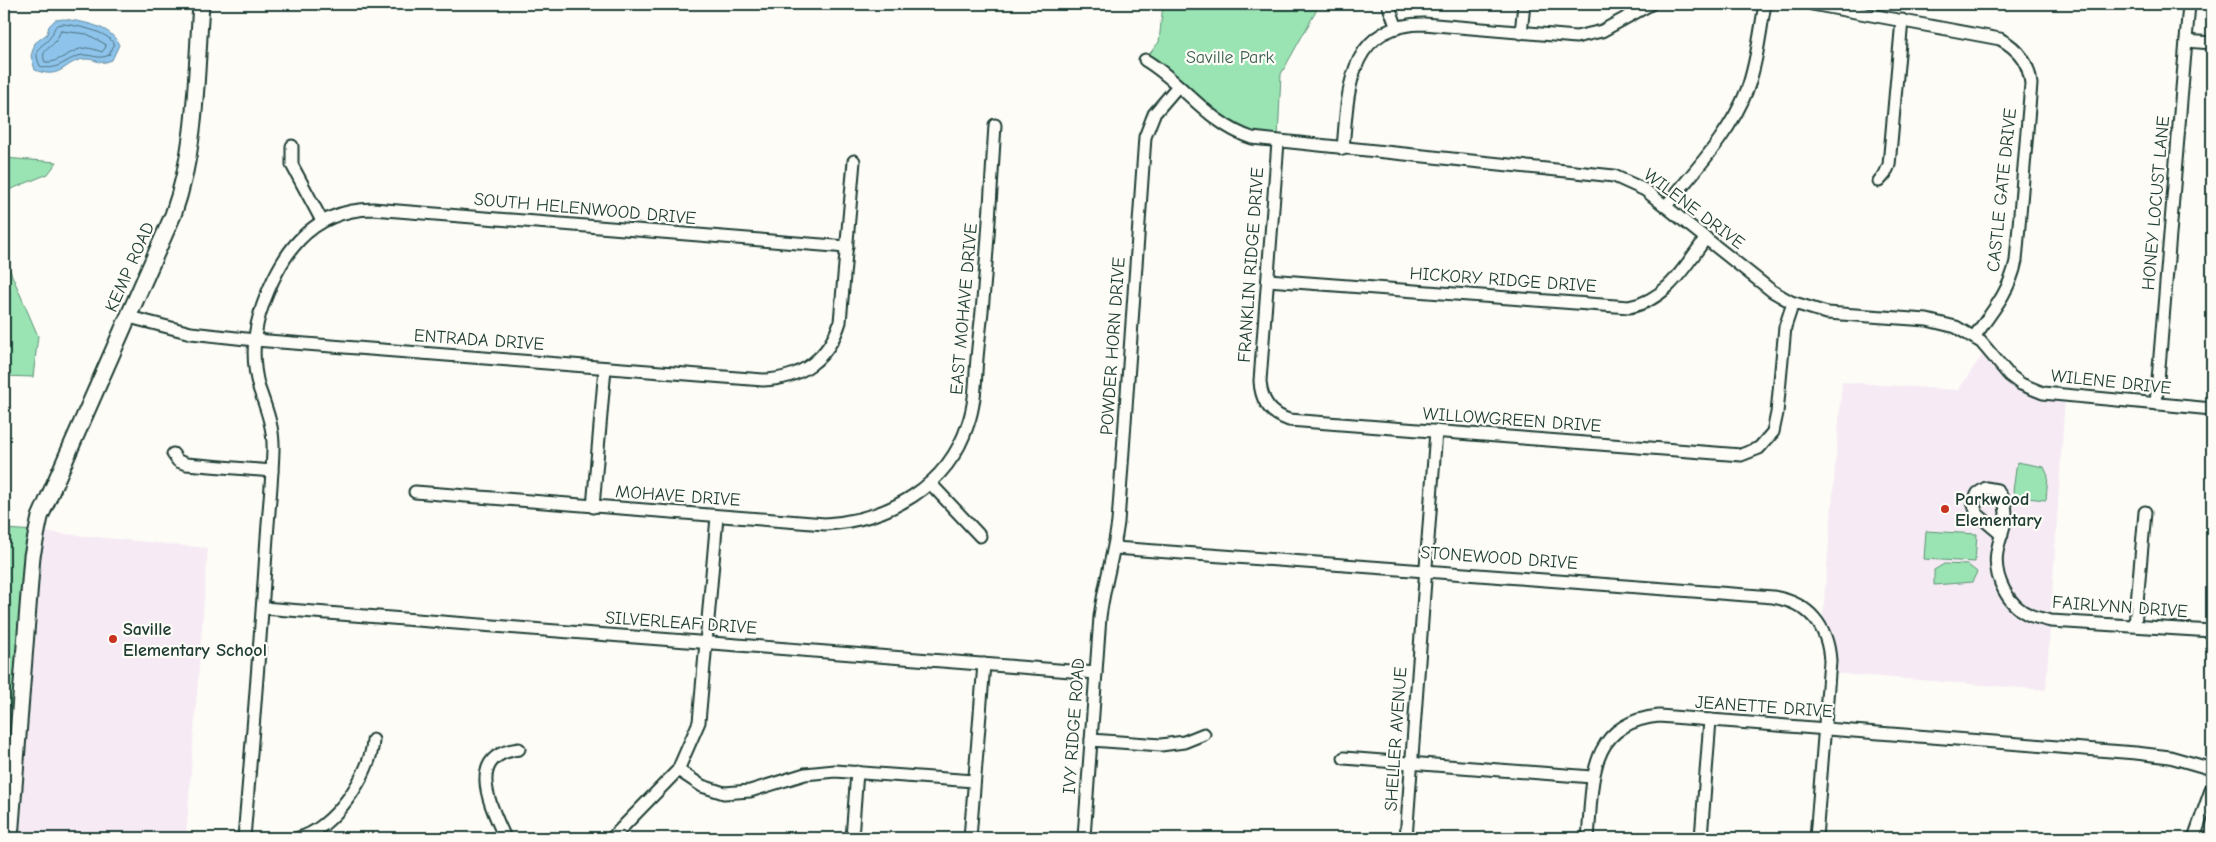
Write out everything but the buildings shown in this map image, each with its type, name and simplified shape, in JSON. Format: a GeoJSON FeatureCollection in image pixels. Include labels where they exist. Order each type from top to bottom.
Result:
{"type":"FeatureCollection","features":[{"type":"Feature","properties":{"kind":"main road","name":"KEMP ROAD"},"geometry":{"type":"LineString","coordinates":[[10,838],[32,556],[36,532],[40,518],[173,215],[186,173],[202,4]]}},
{"type":"Feature","properties":{"kind":"street"},"geometry":{"type":"LineString","coordinates":[[1388,4],[1397,28]]}},
{"type":"Feature","properties":{"kind":"street"},"geometry":{"type":"LineString","coordinates":[[1521,33],[1524,4]]}},
{"type":"Feature","properties":{"kind":"street"},"geometry":{"type":"LineString","coordinates":[[1343,149],[1348,89],[1354,67],[1372,44],[1397,28],[1424,24],[1569,37],[1588,36],[1609,28],[1651,4]]}},
{"type":"Feature","properties":{"kind":"street"},"geometry":{"type":"LineString","coordinates":[[1666,206],[1730,125],[1741,105],[1753,72],[1765,4]]}},
{"type":"Feature","properties":{"kind":"street"},"geometry":{"type":"LineString","coordinates":[[1812,4],[1902,20],[1890,166],[1886,174],[1879,181]]}},
{"type":"Feature","properties":{"kind":"street","name":"HONEY LOCUST LANE"},"geometry":{"type":"LineString","coordinates":[[2156,404],[2189,4]]}},
{"type":"Feature","properties":{"kind":"street","name":"CASTLE GATE DRIVE"},"geometry":{"type":"LineString","coordinates":[[1902,20],[2000,39],[2020,54],[2028,67],[2031,84],[2016,261],[2013,276],[2005,294],[1974,337]]}},
{"type":"Feature","properties":{"kind":"street"},"geometry":{"type":"LineString","coordinates":[[2186,41],[2212,43]]}},
{"type":"Feature","properties":{"kind":"street","name":"WILENE DRIVE"},"geometry":{"type":"LineString","coordinates":[[1145,60],[1161,69],[1209,114],[1229,129],[1252,138],[1343,149],[1599,173],[1620,178],[1636,184],[1772,291],[1793,302],[1827,313],[1937,322],[1956,328],[1974,337],[1987,348],[2009,375],[2036,391],[2051,395],[2212,409]]}},
{"type":"Feature","properties":{"kind":"street","name":"POWDER HORN DRIVE"},"geometry":{"type":"LineString","coordinates":[[1100,617],[1102,598],[1115,548],[1145,137],[1154,114],[1178,86]]}},
{"type":"Feature","properties":{"kind":"street","name":"EAST MOHAVE DRIVE"},"geometry":{"type":"LineString","coordinates":[[931,484],[952,456],[964,434],[974,400],[985,276],[995,125]]}},
{"type":"Feature","properties":{"kind":"street","name":"FRANKLIN RIDGE DRIVE"},"geometry":{"type":"LineString","coordinates":[[1260,390],[1278,142]]}},
{"type":"Feature","properties":{"kind":"street"},"geometry":{"type":"LineString","coordinates":[[292,146],[292,165],[322,221]]}},
{"type":"Feature","properties":{"kind":"street","name":"ENTRADA DRIVE"},"geometry":{"type":"LineString","coordinates":[[129,316],[191,333],[255,340],[775,380],[801,372],[822,356],[836,336],[840,322],[854,161]]}},
{"type":"Feature","properties":{"kind":"street","name":"SOUTH HELENWOOD DRIVE"},"geometry":{"type":"LineString","coordinates":[[245,838],[272,471],[272,432],[256,375],[255,340],[261,312],[283,261],[301,236],[322,221],[347,212],[373,209],[847,247]]}},
{"type":"Feature","properties":{"kind":"street","name":"HICKORY RIDGE DRIVE"},"geometry":{"type":"LineString","coordinates":[[1268,280],[1629,307],[1648,302],[1664,291],[1706,238]]}},
{"type":"Feature","properties":{"kind":"street","name":"WILLOWGREEN DRIVE"},"geometry":{"type":"LineString","coordinates":[[1260,390],[1270,409],[1278,416],[1289,420],[1735,455],[1759,448],[1770,437],[1775,425],[1785,327],[1793,302]]}},
{"type":"Feature","properties":{"kind":"street"},"geometry":{"type":"LineString","coordinates":[[593,507],[605,368]]}},
{"type":"Feature","properties":{"kind":"street","name":"SHELLER AVENUE"},"geometry":{"type":"LineString","coordinates":[[1406,838],[1436,431]]}},
{"type":"Feature","properties":{"kind":"street"},"geometry":{"type":"LineString","coordinates":[[173,454],[178,461],[186,464],[272,471]]}},
{"type":"Feature","properties":{"kind":"street"},"geometry":{"type":"LineString","coordinates":[[931,484],[980,536]]}},
{"type":"Feature","properties":{"kind":"street","name":"MOHAVE DRIVE"},"geometry":{"type":"LineString","coordinates":[[415,492],[825,524],[846,522],[870,516],[897,506],[931,484]]}},
{"type":"Feature","properties":{"kind":"street"},"geometry":{"type":"LineString","coordinates":[[2135,625],[2145,512]]}},
{"type":"Feature","properties":{"kind":"street"},"geometry":{"type":"LineString","coordinates":[[612,838],[678,770],[699,722],[717,516]]}},
{"type":"Feature","properties":{"kind":"street","name":"FAIRLYNN DRIVE"},"geometry":{"type":"LineString","coordinates":[[2002,535],[1997,553],[1997,572],[2003,588],[2012,602],[2030,615],[2051,621],[2212,631]]}},
{"type":"Feature","properties":{"kind":"street","name":"STONEWOOD DRIVE"},"geometry":{"type":"LineString","coordinates":[[1115,548],[1426,570],[1782,599],[1803,608],[1822,627],[1829,646],[1829,673],[1816,838]]}},
{"type":"Feature","properties":{"kind":"street","name":"SILVERLEAF DRIVE"},"geometry":{"type":"LineString","coordinates":[[263,608],[1096,673]]}},
{"type":"Feature","properties":{"kind":"street","name":"IVY RIDGE ROAD"},"geometry":{"type":"LineString","coordinates":[[1084,837],[1100,617]]}},
{"type":"Feature","properties":{"kind":"street"},"geometry":{"type":"LineString","coordinates":[[970,838],[984,664]]}},
{"type":"Feature","properties":{"kind":"street","name":"JEANETTE DRIVE"},"geometry":{"type":"LineString","coordinates":[[1588,838],[1592,777],[1594,766],[1604,746],[1617,730],[1626,725],[1645,718],[1660,716],[2170,757],[2212,769]]}},
{"type":"Feature","properties":{"kind":"street"},"geometry":{"type":"LineString","coordinates":[[1701,838],[1710,720]]}},
{"type":"Feature","properties":{"kind":"street"},"geometry":{"type":"LineString","coordinates":[[1092,740],[1161,745],[1184,742],[1204,734]]}},
{"type":"Feature","properties":{"kind":"street"},"geometry":{"type":"LineString","coordinates":[[298,838],[315,832],[338,813],[364,772],[370,758],[373,740]]}},
{"type":"Feature","properties":{"kind":"street"},"geometry":{"type":"LineString","coordinates":[[505,838],[486,795],[486,778],[488,768],[496,756],[519,749]]}},
{"type":"Feature","properties":{"kind":"street"},"geometry":{"type":"LineString","coordinates":[[1344,758],[1592,777]]}},
{"type":"Feature","properties":{"kind":"street"},"geometry":{"type":"LineString","coordinates":[[678,770],[702,786],[724,793],[750,791],[813,772],[857,772],[974,781]]}},
{"type":"Feature","properties":{"kind":"street"},"geometry":{"type":"LineString","coordinates":[[852,838],[857,772]]}},
{"type":"Feature","properties":{"kind":"street"},"geometry":{"type":"LineString","coordinates":[[2194,838],[2212,787]]}},
{"type":"Feature","properties":{"kind":"shaded area","name":"Parkwood Elementary"},"geometry":{"type":"Polygon","coordinates":[[[1987,348],[2009,375],[2065,397],[2046,690],[1829,673],[1822,627],[1842,382],[1958,390],[1987,348]]]}},
{"type":"Feature","properties":{"kind":"shaded area","name":"Saville Elementary School"},"geometry":{"type":"Polygon","coordinates":[[[36,531],[208,548],[186,838],[10,838],[36,531]]]}},
{"type":"Feature","properties":{"kind":"green space","name":"Saville Park"},"geometry":{"type":"Polygon","coordinates":[[[1163,4],[1320,4],[1281,74],[1278,138],[1263,137],[1231,125],[1147,57],[1159,42],[1163,4]]]}},
{"type":"Feature","properties":{"kind":"green space"},"geometry":{"type":"Polygon","coordinates":[[[4,158],[57,162],[48,174],[4,192],[4,158]]]}},
{"type":"Feature","properties":{"kind":"green space"},"geometry":{"type":"Polygon","coordinates":[[[4,266],[8,266],[38,336],[33,377],[4,376],[4,266]]]}},
{"type":"Feature","properties":{"kind":"green space"},"geometry":{"type":"Polygon","coordinates":[[[2017,462],[2044,467],[2048,476],[2046,500],[2017,497],[2013,491],[2017,462]]]}},
{"type":"Feature","properties":{"kind":"green space"},"geometry":{"type":"Polygon","coordinates":[[[4,529],[36,531],[14,789],[4,788],[4,529]]]}},
{"type":"Feature","properties":{"kind":"green space"},"geometry":{"type":"Polygon","coordinates":[[[1926,531],[1977,534],[1975,562],[1924,559],[1926,531]]]}},
{"type":"Feature","properties":{"kind":"green space"},"geometry":{"type":"Polygon","coordinates":[[[1944,564],[1968,565],[1977,572],[1972,582],[1934,585],[1934,570],[1944,564]]]}},
{"type":"Feature","properties":{"kind":"water"},"geometry":{"type":"Polygon","coordinates":[[[64,19],[95,26],[110,33],[119,45],[112,60],[101,62],[90,59],[79,60],[58,72],[52,73],[35,70],[31,56],[35,43],[47,34],[49,26],[55,20],[64,19]]]}},
{"type":"Feature","properties":{"kind":"place","name":"Parkwood Elementary"},"geometry":{"type":"Point","coordinates":[1945,509]}},
{"type":"Feature","properties":{"kind":"place","name":"Saville Elementary School"},"geometry":{"type":"Point","coordinates":[113,639]}}]}
